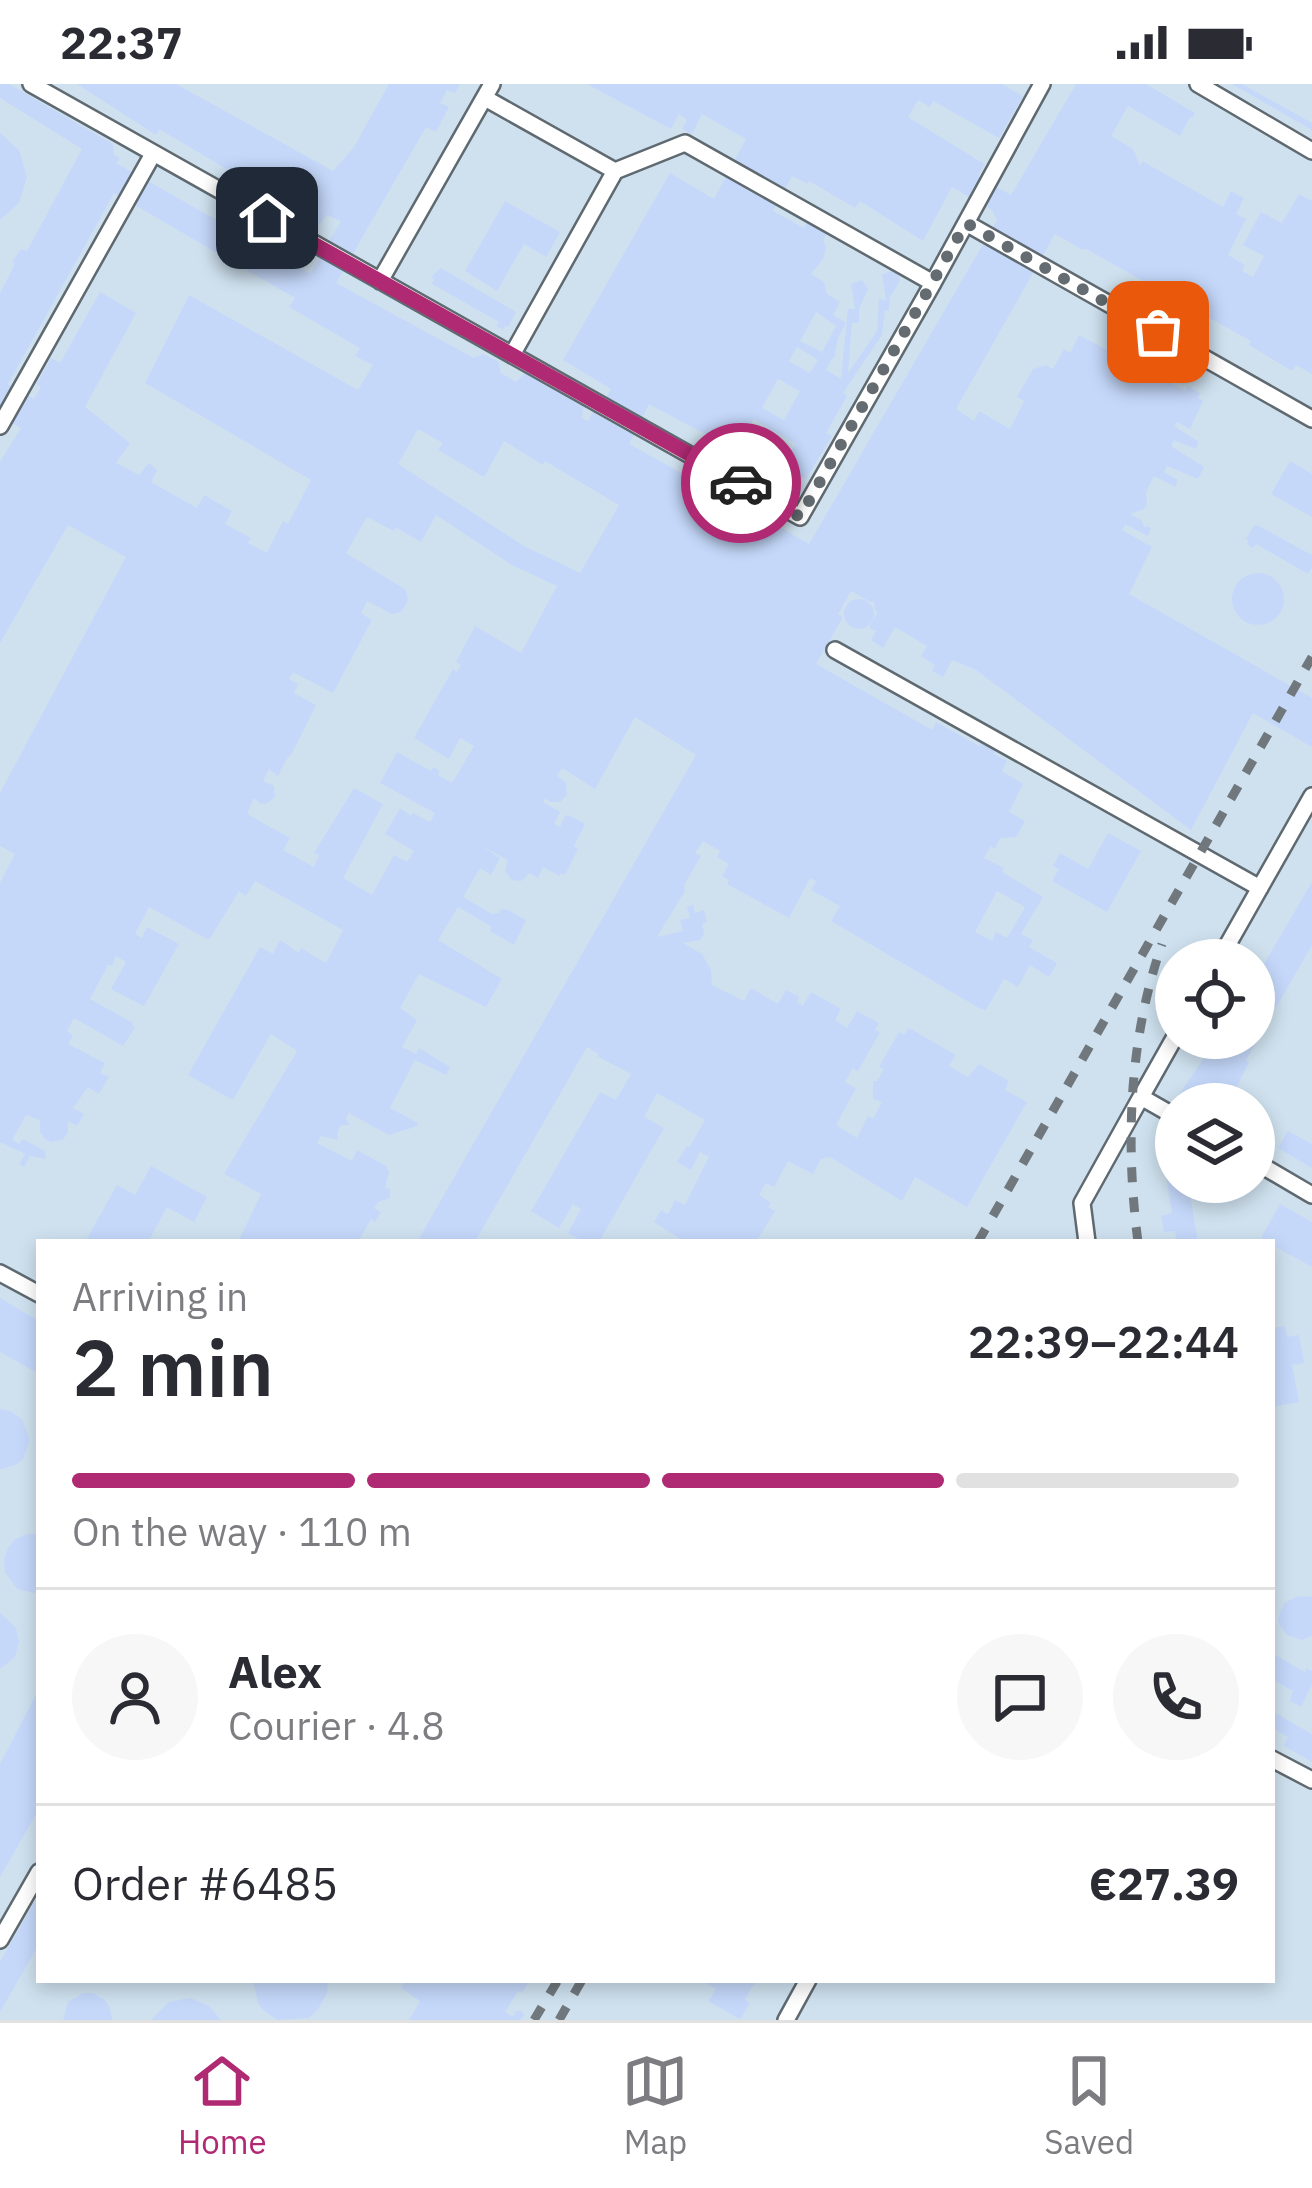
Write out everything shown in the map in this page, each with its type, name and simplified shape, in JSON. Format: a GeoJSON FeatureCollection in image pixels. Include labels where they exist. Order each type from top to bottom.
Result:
{"type":"FeatureCollection","features":[{"type":"Feature","properties":{"kind":"lane"},"geometry":{"type":"LineString","coordinates":[[32,84],[800,517],[1042,84]]}},
{"type":"Feature","properties":{"kind":"lane"},"geometry":{"type":"LineString","coordinates":[[1198,84],[1312,151]]}},
{"type":"Feature","properties":{"kind":"lane"},"geometry":{"type":"LineString","coordinates":[[380,281],[488,91],[615,171]]}},
{"type":"Feature","properties":{"kind":"lane"},"geometry":{"type":"LineString","coordinates":[[512,355],[615,171],[685,143],[933,283]]}},
{"type":"Feature","properties":{"kind":"lane"},"geometry":{"type":"LineString","coordinates":[[0,426],[153,154]]}},
{"type":"Feature","properties":{"kind":"lane"},"geometry":{"type":"LineString","coordinates":[[966,223],[1312,419]]}},
{"type":"Feature","properties":{"kind":"lane"},"geometry":{"type":"LineString","coordinates":[[835,650],[1260,888]]}},
{"type":"Feature","properties":{"kind":"lane"},"geometry":{"type":"LineString","coordinates":[[1231,939],[1312,796]]}},
{"type":"Feature","properties":{"kind":"lane"},"geometry":{"type":"LineString","coordinates":[[1087,1239],[1082,1203],[1162,1059]]}},
{"type":"Feature","properties":{"kind":"lane"},"geometry":{"type":"LineString","coordinates":[[1141,1096],[1155,1104]]}},
{"type":"Feature","properties":{"kind":"lane"},"geometry":{"type":"LineString","coordinates":[[1275,1173],[1312,1195]]}},
{"type":"Feature","properties":{"kind":"lane"},"geometry":{"type":"LineString","coordinates":[[0,1273],[36,1292]]}},
{"type":"Feature","properties":{"kind":"lane"},"geometry":{"type":"LineString","coordinates":[[1275,1761],[1312,1780]]}},
{"type":"Feature","properties":{"kind":"lane"},"geometry":{"type":"LineString","coordinates":[[0,1940],[36,1876]]}},
{"type":"Feature","properties":{"kind":"lane"},"geometry":{"type":"LineString","coordinates":[[786,2020],[806,1983]]}},
{"type":"Feature","properties":{"kind":"shaded area"},"geometry":{"type":"Polygon","coordinates":[[[0,84],[1312,84],[1312,2020],[0,2020],[0,84]]]}},
{"type":"Feature","properties":{"kind":"building"},"geometry":{"type":"Polygon","coordinates":[[[0,84],[9,84],[113,144],[114,155],[120,158],[116,163],[215,219],[225,208],[248,221],[243,235],[310,274],[341,221],[327,215],[320,224],[159,129],[156,135],[77,84],[176,84],[333,171],[354,147],[389,84],[460,84],[455,93],[447,90],[440,103],[449,107],[436,132],[426,127],[336,283],[474,358],[483,354],[498,361],[501,373],[516,382],[525,373],[583,406],[582,418],[588,421],[600,397],[604,400],[611,389],[563,360],[670,173],[714,199],[746,139],[702,114],[692,134],[682,129],[687,120],[679,114],[671,129],[587,84],[1002,84],[1023,96],[999,138],[933,101],[930,107],[918,100],[908,117],[984,164],[978,176],[1011,195],[1076,84],[1146,84],[1195,113],[1180,136],[1128,106],[1111,136],[1133,149],[1140,166],[1142,161],[1223,207],[1231,191],[1244,198],[1236,214],[1246,219],[1228,255],[1245,265],[1242,271],[1253,277],[1264,256],[1243,245],[1261,212],[1282,223],[1299,194],[1312,201],[1312,374],[1296,365],[1292,371],[1249,345],[1251,341],[1055,234],[956,409],[974,421],[979,411],[1010,429],[1024,401],[1017,397],[1033,369],[1046,365],[1053,369],[1064,349],[1070,353],[1079,335],[1116,355],[1120,348],[1171,377],[1169,382],[1185,391],[1188,386],[1200,393],[1198,398],[1203,401],[1190,429],[1177,422],[1174,426],[1199,442],[1196,449],[1174,440],[1171,446],[1204,467],[1198,479],[1167,466],[1164,472],[1178,480],[1175,487],[1154,476],[1144,509],[1130,514],[1151,528],[1148,536],[1125,524],[1122,530],[1152,547],[1129,594],[1312,698],[1312,747],[1253,713],[1191,830],[976,670],[952,660],[943,677],[921,656],[927,646],[895,627],[883,648],[871,640],[876,631],[869,628],[878,612],[874,601],[851,591],[838,614],[843,617],[816,664],[932,730],[936,722],[979,746],[985,734],[1000,742],[994,754],[1007,761],[1002,771],[1023,784],[1009,812],[1025,821],[1016,837],[1000,838],[984,858],[1043,897],[1021,934],[1033,940],[1029,947],[1057,963],[1049,977],[1030,965],[1018,987],[1004,979],[986,1010],[979,1008],[831,921],[840,906],[811,890],[816,881],[810,878],[789,918],[727,884],[729,880],[722,876],[729,864],[717,857],[720,851],[703,841],[685,891],[657,937],[683,931],[680,920],[690,918],[687,907],[693,905],[695,913],[704,910],[704,934],[700,940],[683,943],[702,954],[711,970],[712,985],[744,1001],[751,988],[778,1004],[786,990],[799,997],[797,1002],[803,1006],[811,992],[841,1009],[835,1020],[847,1028],[857,1011],[879,1023],[875,1030],[880,1032],[858,1071],[853,1068],[845,1082],[856,1088],[836,1125],[857,1138],[882,1102],[873,1099],[873,1081],[884,1069],[879,1067],[899,1032],[904,1035],[909,1028],[956,1055],[949,1066],[968,1077],[979,1064],[1009,1081],[1005,1090],[1027,1102],[967,1207],[915,1177],[902,1201],[830,1157],[821,1159],[813,1174],[788,1161],[774,1187],[766,1183],[759,1195],[775,1211],[758,1239],[680,1239],[654,1222],[661,1210],[668,1214],[675,1200],[685,1205],[709,1157],[700,1152],[691,1170],[677,1162],[705,1120],[657,1093],[644,1117],[664,1128],[601,1239],[579,1239],[568,1233],[581,1209],[573,1204],[559,1228],[531,1211],[600,1092],[616,1100],[631,1074],[587,1047],[477,1239],[419,1239],[696,755],[635,717],[595,789],[562,768],[557,776],[566,782],[567,795],[560,802],[545,798],[543,802],[560,812],[554,824],[560,827],[568,815],[585,824],[565,875],[543,867],[538,878],[530,873],[521,881],[512,880],[505,871],[508,860],[480,845],[500,858],[491,875],[480,868],[463,897],[492,914],[508,910],[526,920],[514,945],[458,907],[438,940],[502,979],[486,1007],[419,974],[400,1008],[417,1020],[402,1047],[416,1054],[419,1048],[450,1067],[446,1075],[415,1060],[390,1108],[417,1126],[389,1135],[349,1113],[350,1125],[341,1125],[338,1140],[321,1136],[317,1143],[352,1161],[357,1150],[389,1172],[385,1188],[390,1189],[390,1198],[378,1202],[374,1208],[381,1212],[360,1239],[239,1239],[261,1194],[224,1174],[297,1051],[271,1034],[233,1100],[188,1075],[260,947],[273,954],[280,940],[326,963],[343,930],[255,881],[246,896],[239,891],[209,940],[149,907],[135,934],[142,938],[147,927],[179,944],[144,1006],[111,989],[126,962],[116,956],[90,999],[135,1028],[123,1046],[74,1018],[67,1031],[73,1036],[68,1044],[105,1063],[100,1073],[109,1077],[99,1094],[88,1087],[73,1108],[84,1114],[77,1126],[68,1121],[68,1133],[62,1140],[45,1139],[40,1120],[26,1115],[12,1140],[19,1144],[23,1139],[45,1151],[46,1159],[30,1156],[24,1167],[19,1164],[25,1154],[0,1142],[0,883],[15,854],[0,846],[0,793],[126,557],[68,525],[0,643],[0,462],[21,428],[0,416],[0,293],[13,260],[21,249],[27,251],[82,149],[0,98],[0,84]],[[792,176],[773,211],[804,228],[807,221],[827,233],[823,259],[811,274],[840,302],[833,315],[846,323],[826,370],[841,379],[848,309],[855,309],[851,284],[862,280],[868,289],[859,323],[852,323],[848,373],[877,331],[879,299],[886,300],[882,275],[893,270],[900,281],[890,297],[889,311],[885,310],[882,335],[843,393],[847,396],[826,433],[832,436],[806,479],[798,474],[764,518],[809,544],[997,220],[992,210],[952,187],[923,241],[860,201],[855,208],[792,176]],[[114,193],[8,384],[34,399],[51,358],[60,363],[100,292],[136,313],[85,407],[130,443],[116,463],[139,475],[149,463],[157,470],[151,482],[197,508],[204,495],[232,511],[225,524],[267,553],[311,480],[145,383],[189,295],[358,390],[373,365],[355,356],[360,348],[289,307],[295,298],[114,193]],[[816,312],[800,341],[822,352],[836,326],[816,312]],[[797,347],[789,361],[810,373],[818,360],[797,347]],[[778,379],[762,408],[784,420],[800,391],[778,379]],[[649,404],[629,444],[748,510],[796,444],[754,419],[733,449],[649,404]],[[418,429],[398,464],[524,546],[580,573],[619,505],[504,441],[484,477],[438,450],[443,443],[418,429]],[[436,515],[421,542],[395,527],[394,531],[367,517],[346,553],[406,590],[408,601],[401,612],[392,614],[367,601],[361,613],[372,620],[333,693],[293,672],[289,679],[298,684],[294,693],[316,705],[278,776],[269,769],[263,781],[274,786],[275,797],[266,804],[254,798],[247,814],[290,838],[283,850],[314,867],[319,855],[314,853],[354,788],[383,804],[343,878],[372,895],[394,855],[407,862],[414,851],[385,834],[400,808],[430,822],[435,813],[380,783],[397,752],[431,771],[433,767],[452,783],[474,746],[460,738],[449,759],[414,738],[453,669],[457,672],[461,665],[456,662],[475,626],[521,653],[557,586],[512,565],[436,515]],[[997,891],[975,932],[992,941],[996,932],[1007,938],[1025,907],[997,891]]]}},
{"type":"Feature","properties":{"kind":"building"},"geometry":{"type":"Polygon","coordinates":[[[1232,84],[1242,84],[1312,123],[1312,130],[1232,84]]]}},
{"type":"Feature","properties":{"kind":"building"},"geometry":{"type":"Polygon","coordinates":[[[0,133],[19,150],[27,177],[19,203],[0,220],[0,133]]]}},
{"type":"Feature","properties":{"kind":"building"},"geometry":{"type":"Polygon","coordinates":[[[505,201],[560,232],[546,257],[524,244],[497,291],[465,271],[505,201]]]}},
{"type":"Feature","properties":{"kind":"building"},"geometry":{"type":"Polygon","coordinates":[[[441,268],[516,312],[508,327],[503,330],[499,322],[432,284],[431,277],[441,268]]]}},
{"type":"Feature","properties":{"kind":"building"},"geometry":{"type":"Polygon","coordinates":[[[1290,461],[1312,474],[1312,517],[1271,494],[1290,461]]]}},
{"type":"Feature","properties":{"kind":"building"},"geometry":{"type":"Polygon","coordinates":[[[1255,524],[1312,555],[1308,574],[1256,544],[1253,548],[1247,544],[1255,524]]]}},
{"type":"Feature","properties":{"kind":"building"},"geometry":{"type":"Polygon","coordinates":[[[1258,573],[1276,581],[1284,599],[1276,617],[1258,625],[1240,617],[1232,599],[1240,581],[1258,573]]]}},
{"type":"Feature","properties":{"kind":"building"},"geometry":{"type":"Polygon","coordinates":[[[859,599],[870,603],[874,614],[870,625],[859,629],[848,625],[844,614],[848,603],[859,599]]]}},
{"type":"Feature","properties":{"kind":"building"},"geometry":{"type":"Polygon","coordinates":[[[1108,833],[1141,851],[1107,912],[1052,881],[1060,853],[1088,869],[1108,833]]]}},
{"type":"Feature","properties":{"kind":"building"},"geometry":{"type":"Polygon","coordinates":[[[1312,882],[1312,945],[1275,1009],[1275,945],[1312,882]]]}},
{"type":"Feature","properties":{"kind":"building"},"geometry":{"type":"Polygon","coordinates":[[[1203,1059],[1247,1059],[1249,1063],[1238,1083],[1187,1083],[1203,1059]]]}},
{"type":"Feature","properties":{"kind":"building"},"geometry":{"type":"Polygon","coordinates":[[[1288,1131],[1312,1144],[1312,1168],[1278,1148],[1288,1131]]]}},
{"type":"Feature","properties":{"kind":"building"},"geometry":{"type":"Polygon","coordinates":[[[151,1166],[207,1197],[194,1222],[167,1207],[150,1239],[87,1239],[117,1185],[135,1195],[151,1166]]]}},
{"type":"Feature","properties":{"kind":"building"},"geometry":{"type":"Polygon","coordinates":[[[1170,1203],[1192,1203],[1198,1239],[1176,1239],[1175,1231],[1164,1232],[1161,1216],[1172,1213],[1170,1203]]]}},
{"type":"Feature","properties":{"kind":"building"},"geometry":{"type":"Polygon","coordinates":[[[1280,1204],[1312,1222],[1312,1267],[1275,1247],[1275,1239],[1261,1238],[1280,1204]]]}},
{"type":"Feature","properties":{"kind":"building"},"geometry":{"type":"Polygon","coordinates":[[[0,1298],[36,1319],[36,1372],[0,1352],[0,1298]]]}},
{"type":"Feature","properties":{"kind":"building"},"geometry":{"type":"Polygon","coordinates":[[[1285,1326],[1287,1337],[1299,1335],[1304,1363],[1292,1365],[1299,1402],[1275,1406],[1275,1328],[1285,1326]]]}},
{"type":"Feature","properties":{"kind":"building"},"geometry":{"type":"Polygon","coordinates":[[[0,1409],[22,1419],[30,1440],[23,1459],[3,1469],[0,1469],[0,1409]]]}},
{"type":"Feature","properties":{"kind":"building"},"geometry":{"type":"Polygon","coordinates":[[[36,1534],[36,1593],[17,1589],[5,1572],[4,1559],[14,1540],[36,1534]]]}},
{"type":"Feature","properties":{"kind":"building"},"geometry":{"type":"Polygon","coordinates":[[[1298,1596],[1312,1597],[1312,1636],[1302,1640],[1287,1635],[1278,1619],[1284,1603],[1298,1596]]]}},
{"type":"Feature","properties":{"kind":"building"},"geometry":{"type":"Polygon","coordinates":[[[0,1613],[16,1628],[19,1642],[15,1657],[0,1669],[0,1613]]]}},
{"type":"Feature","properties":{"kind":"building"},"geometry":{"type":"Polygon","coordinates":[[[1275,1655],[1305,1672],[1306,1668],[1312,1671],[1312,1684],[1301,1707],[1290,1701],[1293,1691],[1275,1681],[1275,1655]]]}},
{"type":"Feature","properties":{"kind":"building"},"geometry":{"type":"Polygon","coordinates":[[[36,1695],[36,1814],[0,1877],[0,1764],[36,1695]]]}},
{"type":"Feature","properties":{"kind":"building"},"geometry":{"type":"Polygon","coordinates":[[[1275,1713],[1312,1734],[1312,1762],[1284,1746],[1288,1737],[1275,1730],[1275,1713]]]}},
{"type":"Feature","properties":{"kind":"building"},"geometry":{"type":"Polygon","coordinates":[[[36,1899],[36,1949],[0,2012],[0,1962],[36,1899]]]}},
{"type":"Feature","properties":{"kind":"building"},"geometry":{"type":"Polygon","coordinates":[[[254,1983],[328,1983],[317,2011],[308,2018],[278,2020],[258,2003],[254,1983]]]}},
{"type":"Feature","properties":{"kind":"building"},"geometry":{"type":"Polygon","coordinates":[[[404,1983],[528,1983],[505,2012],[513,2017],[522,2011],[519,2020],[409,2020],[420,2001],[401,1988],[404,1983]]]}},
{"type":"Feature","properties":{"kind":"building"},"geometry":{"type":"Polygon","coordinates":[[[706,1983],[754,1983],[740,2019],[708,2001],[716,1989],[706,1983]]]}},
{"type":"Feature","properties":{"kind":"building"},"geometry":{"type":"Polygon","coordinates":[[[83,1993],[105,2000],[112,2020],[63,2020],[68,2002],[83,1993]]]}},
{"type":"Feature","properties":{"kind":"building"},"geometry":{"type":"Polygon","coordinates":[[[190,1998],[209,2006],[221,2020],[151,2020],[169,2002],[190,1998]]]}},
{"type":"Feature","properties":{"kind":"railway"},"geometry":{"type":"LineString","coordinates":[[980,1239],[1312,657]]}},
{"type":"Feature","properties":{"kind":"railway"},"geometry":{"type":"LineString","coordinates":[[1138,1239],[1133,1092],[1142,1017],[1155,967]]}},
{"type":"Feature","properties":{"kind":"railway"},"geometry":{"type":"LineString","coordinates":[[534,2020],[556,1983]]}},
{"type":"Feature","properties":{"kind":"railway"},"geometry":{"type":"LineString","coordinates":[[559,2020],[580,1983]]}},
{"type":"Feature","properties":{"kind":"way so far"},"geometry":{"type":"LineString","coordinates":[[741,483],[800,517],[966,223],[1158,332]]}},
{"type":"Feature","properties":{"kind":"route"},"geometry":{"type":"LineString","coordinates":[[267,218],[741,483]]}}]}
